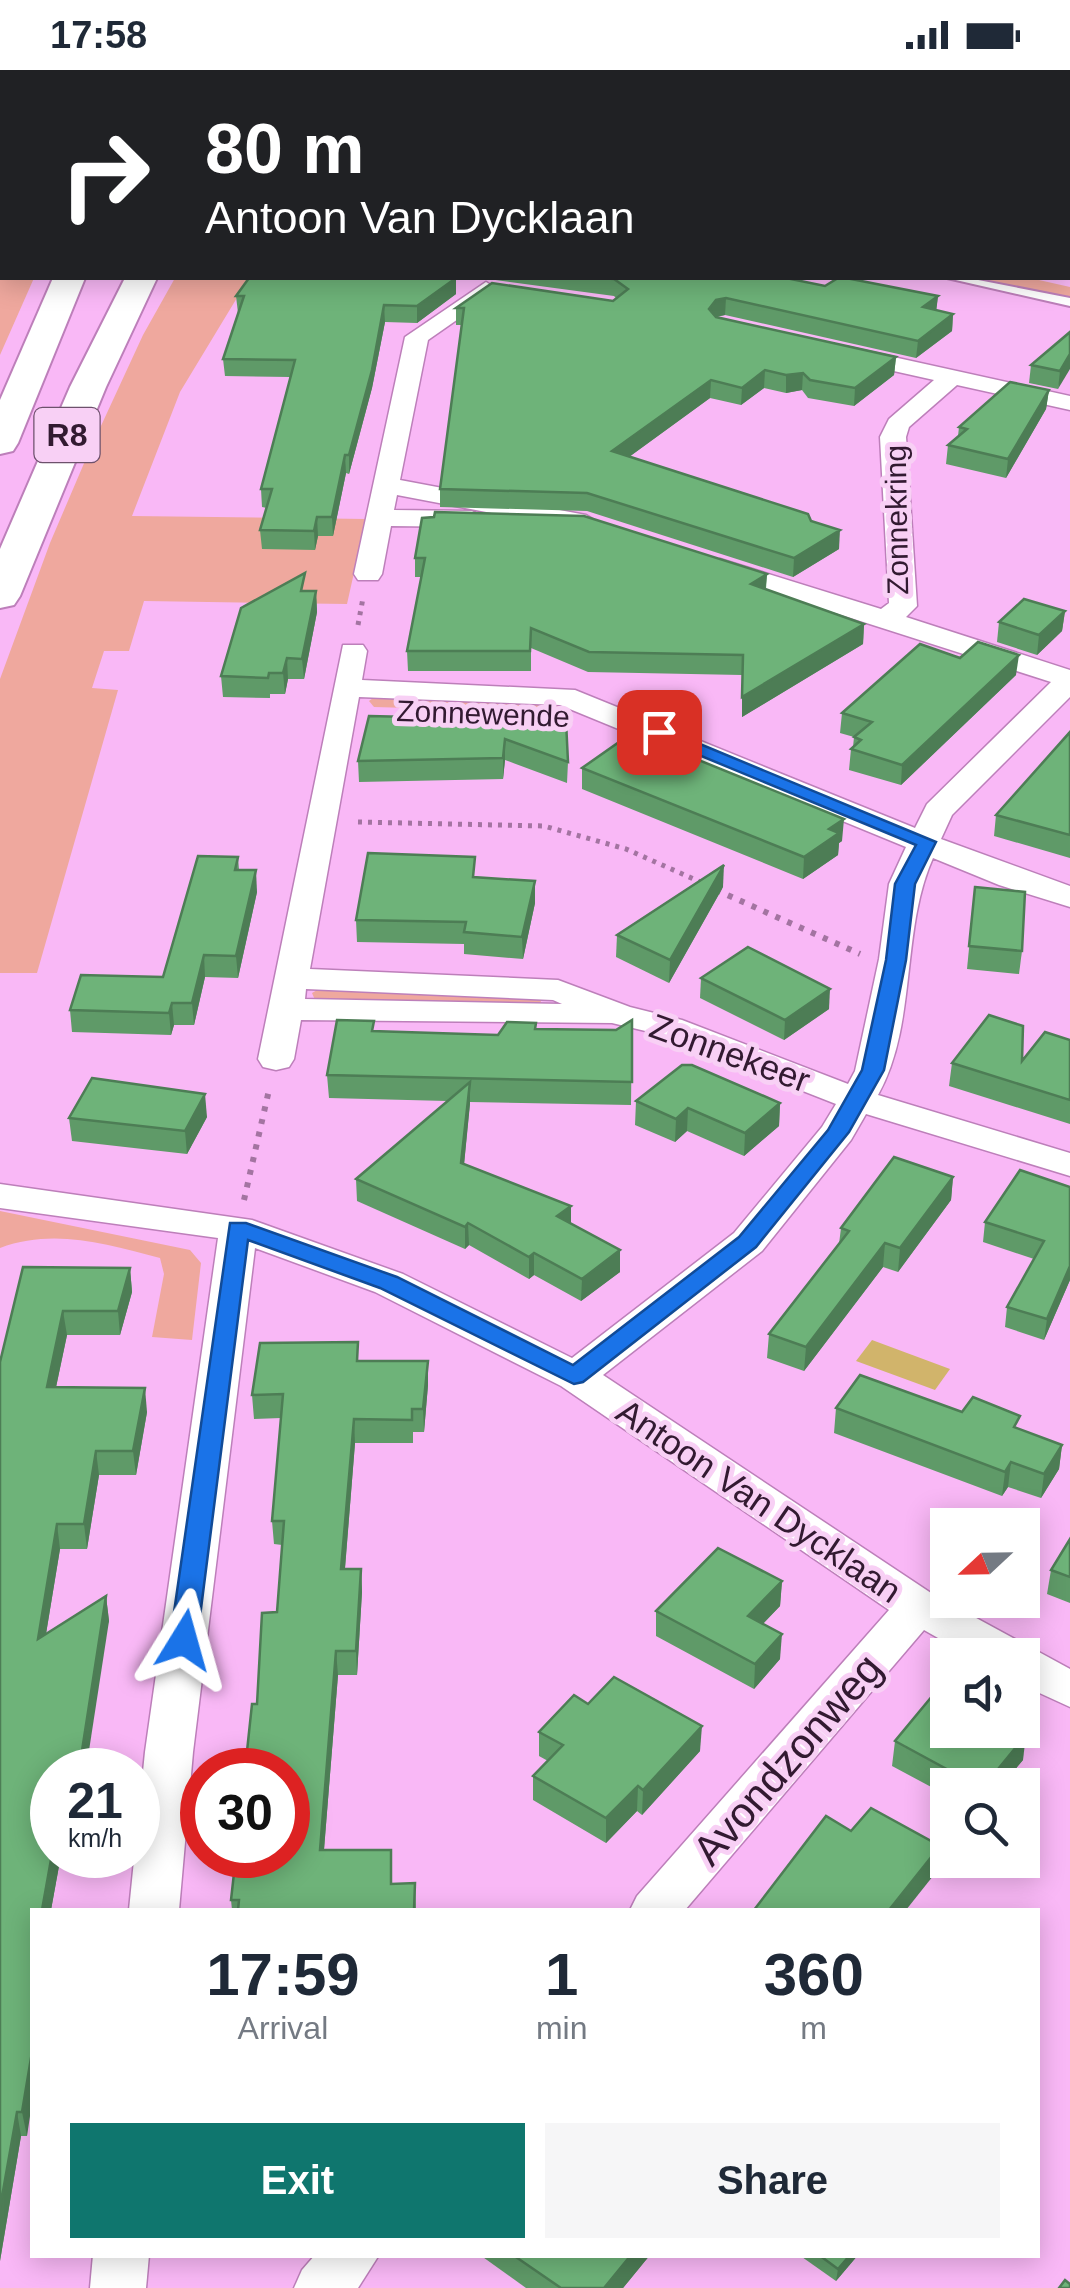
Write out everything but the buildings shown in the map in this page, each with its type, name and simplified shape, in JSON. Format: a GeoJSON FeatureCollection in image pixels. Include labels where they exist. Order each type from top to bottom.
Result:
{"type":"FeatureCollection","features":[{"type":"Feature","properties":{"kind":"highway","name":"R8"},"geometry":{"type":"LineString","coordinates":[[0,442],[67,280]]}},
{"type":"Feature","properties":{"kind":"highway","name":"R8"},"geometry":{"type":"LineString","coordinates":[[0,596],[88,387],[140,280]]}},
{"type":"Feature","properties":{"kind":"street"},"geometry":{"type":"LineString","coordinates":[[368,574],[418,338],[495,290],[450,283]]}},
{"type":"Feature","properties":{"kind":"street"},"geometry":{"type":"LineString","coordinates":[[819,347],[1070,403]]}},
{"type":"Feature","properties":{"kind":"street","name":"Zonnekring"},"geometry":{"type":"LineString","coordinates":[[884,621],[902,606],[893,438],[898,424],[952,377]]}},
{"type":"Feature","properties":{"kind":"street"},"geometry":{"type":"LineString","coordinates":[[379,518],[595,526],[386,485]]}},
{"type":"Feature","properties":{"kind":"street","name":"Zonnekring"},"geometry":{"type":"LineString","coordinates":[[698,560],[1070,679]]}},
{"type":"Feature","properties":{"kind":"street","name":"Zonnewende"},"geometry":{"type":"LineString","coordinates":[[353,651],[343,704],[626,719],[1010,878],[1070,897]]}},
{"type":"Feature","properties":{"kind":"street"},"geometry":{"type":"LineString","coordinates":[[574,1376],[748,1242],[838,1132],[873,1070],[896,960],[905,884],[938,810],[1070,679]]}},
{"type":"Feature","properties":{"kind":"street"},"geometry":{"type":"LineString","coordinates":[[276,1059],[343,704]]}},
{"type":"Feature","properties":{"kind":"street","name":"Zonnekeer"},"geometry":{"type":"LineString","coordinates":[[288,994],[579,1017],[618,1014],[670,1028],[854,1099],[1070,1165]]}},
{"type":"Feature","properties":{"kind":"street","name":"Antoon Van Dycklaan"},"geometry":{"type":"LineString","coordinates":[[0,1196],[238,1228],[389,1282],[574,1376],[918,1608],[974,1638]]}},
{"type":"Feature","properties":{"kind":"street"},"geometry":{"type":"LineString","coordinates":[[154,1908],[169,1752],[238,1228]]}},
{"type":"Feature","properties":{"kind":"street","name":"Avondzonweg"},"geometry":{"type":"LineString","coordinates":[[657,1908],[918,1608]]}},
{"type":"Feature","properties":{"kind":"street"},"geometry":{"type":"LineString","coordinates":[[1040,1674],[1070,1690]]}},
{"type":"Feature","properties":{"kind":"street"},"geometry":{"type":"LineString","coordinates":[[118,2288],[122,2258]]}},
{"type":"Feature","properties":{"kind":"street"},"geometry":{"type":"LineString","coordinates":[[322,2288],[348,2258]]}},
{"type":"Feature","properties":{"kind":"lane"},"geometry":{"type":"LineString","coordinates":[[963,280],[1070,302]]}},
{"type":"Feature","properties":{"kind":"path"},"geometry":{"type":"LineString","coordinates":[[353,651],[368,574]]}},
{"type":"Feature","properties":{"kind":"path"},"geometry":{"type":"LineString","coordinates":[[319,821],[544,826],[626,849],[860,954],[896,960]]}},
{"type":"Feature","properties":{"kind":"path"},"geometry":{"type":"LineString","coordinates":[[238,1228],[276,1059]]}},
{"type":"Feature","properties":{"kind":"shaded area"},"geometry":{"type":"Polygon","coordinates":[[[0,280],[33,280],[0,355],[0,280]]]}},
{"type":"Feature","properties":{"kind":"shaded area"},"geometry":{"type":"Polygon","coordinates":[[[174,280],[248,280],[180,392],[132,516],[366,519],[347,604],[144,601],[129,651],[104,651],[92,688],[118,690],[37,973],[0,973],[0,679],[50,543],[143,335],[174,280]]]}},
{"type":"Feature","properties":{"kind":"shaded area"},"geometry":{"type":"Polygon","coordinates":[[[977,280],[1039,280],[1070,287],[1070,298],[977,280]]]}},
{"type":"Feature","properties":{"kind":"shaded area"},"geometry":{"type":"Polygon","coordinates":[[[373,698],[558,702],[562,708],[557,712],[374,707],[369,701],[373,698]]]}},
{"type":"Feature","properties":{"kind":"shaded area"},"geometry":{"type":"Polygon","coordinates":[[[319,989],[539,997],[541,1001],[539,1006],[316,1002],[312,993],[319,989]]]}},
{"type":"Feature","properties":{"kind":"shaded area"},"geometry":{"type":"Polygon","coordinates":[[[0,1211],[190,1250],[201,1263],[192,1340],[152,1337],[164,1274],[160,1258],[80,1240],[40,1239],[0,1248],[0,1211]]]}},
{"type":"Feature","properties":{"kind":"shaded area"},"geometry":{"type":"Polygon","coordinates":[[[872,1340],[950,1369],[935,1390],[856,1361],[872,1340]]]}},
{"type":"Feature","properties":{"kind":"route"},"geometry":{"type":"LineString","coordinates":[[184,1640],[238,1228],[389,1282],[574,1376],[748,1242],[838,1132],[873,1070],[896,960],[905,884],[927,842],[659,732]]}}]}
